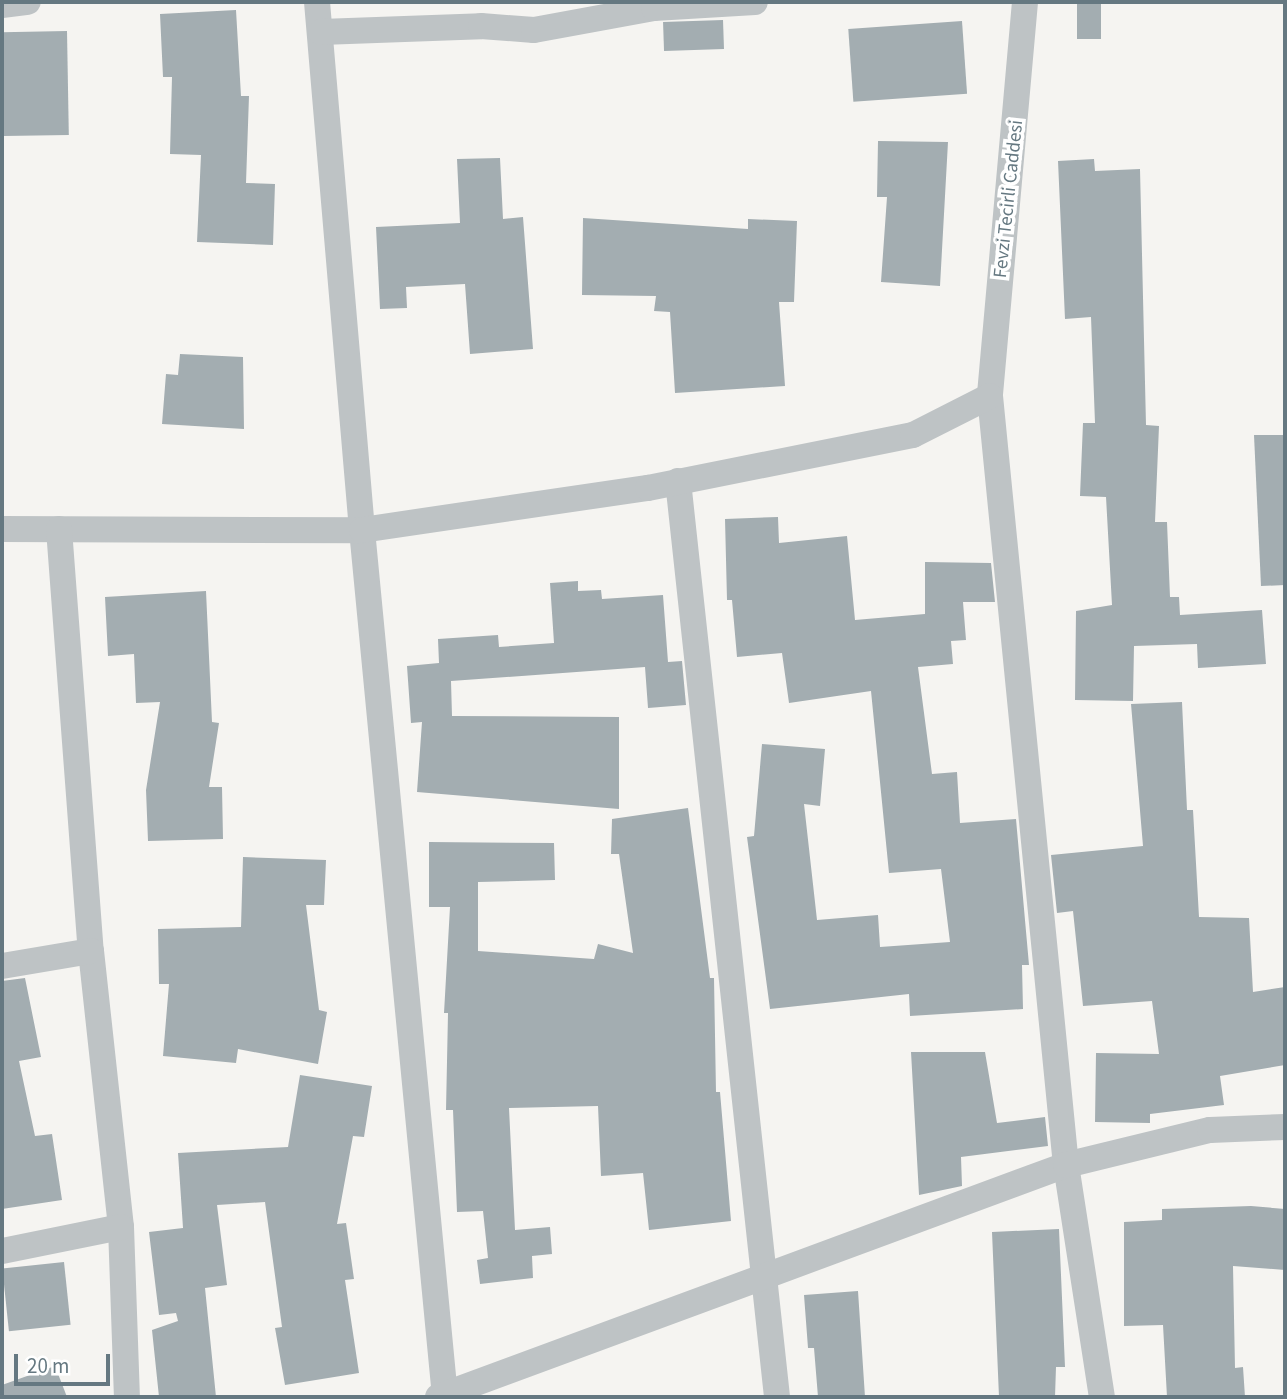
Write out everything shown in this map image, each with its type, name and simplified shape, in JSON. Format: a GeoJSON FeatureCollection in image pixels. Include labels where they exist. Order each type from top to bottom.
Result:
{"type":"FeatureCollection","features":[{"type":"Feature","properties":{"kind":"street"},"geometry":{"type":"LineString","coordinates":[[2,5],[28,2]]}},
{"type":"Feature","properties":{"kind":"street"},"geometry":{"type":"LineString","coordinates":[[317,2],[362,530],[442,1397],[1066,1165],[1210,1130],[1285,1127]]}},
{"type":"Feature","properties":{"kind":"street"},"geometry":{"type":"LineString","coordinates":[[321,32],[481,26],[534,30],[654,8],[755,2]]}},
{"type":"Feature","properties":{"kind":"street","name":"Fevzi Tecirli Caddesi"},"geometry":{"type":"LineString","coordinates":[[1025,2],[990,396],[1066,1165],[1102,1397]]}},
{"type":"Feature","properties":{"kind":"street"},"geometry":{"type":"LineString","coordinates":[[2,529],[362,530],[678,481],[913,435],[990,396]]}},
{"type":"Feature","properties":{"kind":"street"},"geometry":{"type":"LineString","coordinates":[[678,481],[777,1397]]}},
{"type":"Feature","properties":{"kind":"street"},"geometry":{"type":"LineString","coordinates":[[59,528],[91,951],[121,1227],[127,1397]]}},
{"type":"Feature","properties":{"kind":"street"},"geometry":{"type":"LineString","coordinates":[[2,965],[91,951]]}},
{"type":"Feature","properties":{"kind":"street"},"geometry":{"type":"LineString","coordinates":[[2,1251],[121,1227]]}},
{"type":"Feature","properties":{"kind":"building"},"geometry":{"type":"Polygon","coordinates":[[[1077,2],[1101,2],[1101,39],[1077,39],[1077,2]]]}},
{"type":"Feature","properties":{"kind":"building"},"geometry":{"type":"Polygon","coordinates":[[[236,10],[241,96],[249,96],[246,183],[275,184],[273,245],[197,242],[201,155],[170,154],[172,77],[163,77],[160,14],[236,10]]]}},
{"type":"Feature","properties":{"kind":"building"},"geometry":{"type":"Polygon","coordinates":[[[723,20],[724,49],[664,51],[663,22],[723,20]]]}},
{"type":"Feature","properties":{"kind":"building"},"geometry":{"type":"Polygon","coordinates":[[[962,21],[967,94],[853,102],[848,29],[962,21]]]}},
{"type":"Feature","properties":{"kind":"building"},"geometry":{"type":"Polygon","coordinates":[[[67,31],[69,135],[4,136],[2,32],[67,31]]]}},
{"type":"Feature","properties":{"kind":"building"},"geometry":{"type":"Polygon","coordinates":[[[878,141],[948,142],[940,286],[881,282],[887,197],[877,197],[878,141]]]}},
{"type":"Feature","properties":{"kind":"building"},"geometry":{"type":"Polygon","coordinates":[[[500,158],[503,219],[523,217],[533,349],[470,354],[465,284],[406,287],[407,308],[380,309],[376,227],[460,223],[457,159],[500,158]]]}},
{"type":"Feature","properties":{"kind":"building"},"geometry":{"type":"Polygon","coordinates":[[[1094,159],[1095,171],[1140,169],[1146,425],[1159,426],[1155,522],[1167,522],[1170,597],[1179,597],[1180,615],[1262,610],[1266,664],[1198,668],[1197,644],[1134,646],[1133,701],[1075,700],[1076,611],[1112,605],[1106,497],[1080,496],[1083,423],[1095,423],[1091,317],[1065,319],[1058,161],[1094,159]]]}},
{"type":"Feature","properties":{"kind":"building"},"geometry":{"type":"Polygon","coordinates":[[[583,218],[748,229],[748,219],[797,221],[794,302],[779,302],[785,386],[675,393],[670,312],[654,311],[656,296],[582,295],[583,218]]]}},
{"type":"Feature","properties":{"kind":"building"},"geometry":{"type":"Polygon","coordinates":[[[180,354],[243,357],[244,429],[162,424],[166,374],[178,375],[180,354]]]}},
{"type":"Feature","properties":{"kind":"building"},"geometry":{"type":"Polygon","coordinates":[[[1254,435],[1285,435],[1285,585],[1261,586],[1254,435]]]}},
{"type":"Feature","properties":{"kind":"building"},"geometry":{"type":"Polygon","coordinates":[[[778,517],[779,543],[847,536],[855,620],[925,614],[925,562],[991,563],[995,602],[963,602],[966,640],[951,641],[953,664],[918,667],[932,774],[957,772],[960,823],[1016,819],[1029,965],[1022,965],[1023,1009],[910,1016],[909,994],[770,1009],[747,837],[754,836],[762,744],[825,749],[820,806],[804,804],[817,920],[878,915],[880,947],[950,942],[941,869],[889,873],[871,691],[789,703],[782,653],[737,657],[732,600],[727,600],[725,519],[778,517]]]}},
{"type":"Feature","properties":{"kind":"building"},"geometry":{"type":"Polygon","coordinates":[[[578,581],[578,591],[601,590],[602,599],[663,595],[668,662],[682,661],[686,705],[648,708],[645,667],[451,681],[452,716],[619,717],[619,809],[417,792],[422,722],[411,723],[407,666],[439,663],[438,639],[498,635],[499,647],[554,643],[550,583],[578,581]]]}},
{"type":"Feature","properties":{"kind":"building"},"geometry":{"type":"Polygon","coordinates":[[[206,591],[212,722],[219,723],[209,787],[222,787],[223,839],[148,841],[146,790],[160,702],[136,703],[134,654],[108,656],[105,597],[206,591]]]}},
{"type":"Feature","properties":{"kind":"building"},"geometry":{"type":"Polygon","coordinates":[[[1182,702],[1187,810],[1193,810],[1199,917],[1249,918],[1253,992],[1285,987],[1285,1065],[1220,1076],[1224,1105],[1150,1114],[1150,1123],[1095,1122],[1096,1053],[1159,1054],[1152,1001],[1083,1006],[1073,911],[1057,913],[1051,855],[1143,846],[1131,704],[1182,702]]]}},
{"type":"Feature","properties":{"kind":"building"},"geometry":{"type":"Polygon","coordinates":[[[688,808],[710,978],[714,978],[716,1092],[720,1092],[731,1221],[649,1230],[643,1173],[601,1176],[598,1106],[509,1108],[515,1230],[550,1227],[552,1254],[532,1256],[533,1278],[480,1284],[477,1260],[488,1258],[483,1211],[457,1212],[453,1110],[446,1110],[448,1013],[444,1013],[450,907],[429,907],[429,842],[554,843],[555,880],[478,882],[478,951],[594,959],[598,944],[633,953],[619,854],[611,854],[612,819],[688,808]]]}},
{"type":"Feature","properties":{"kind":"building"},"geometry":{"type":"Polygon","coordinates":[[[243,857],[326,860],[324,905],[306,905],[319,1010],[327,1012],[318,1064],[238,1049],[236,1063],[163,1056],[169,984],[159,984],[158,929],[241,927],[243,857]]]}},
{"type":"Feature","properties":{"kind":"building"},"geometry":{"type":"Polygon","coordinates":[[[25,978],[41,1057],[19,1061],[35,1136],[52,1134],[62,1200],[2,1209],[2,981],[25,978]]]}},
{"type":"Feature","properties":{"kind":"building"},"geometry":{"type":"Polygon","coordinates":[[[911,1052],[985,1052],[997,1123],[1045,1117],[1048,1146],[961,1157],[962,1186],[919,1195],[911,1052]]]}},
{"type":"Feature","properties":{"kind":"building"},"geometry":{"type":"Polygon","coordinates":[[[300,1075],[372,1086],[364,1137],[353,1136],[337,1224],[346,1223],[354,1279],[345,1280],[359,1373],[285,1385],[275,1328],[282,1327],[265,1202],[217,1205],[227,1285],[205,1288],[216,1397],[159,1397],[152,1330],[178,1321],[176,1313],[159,1315],[149,1232],[183,1228],[178,1153],[288,1147],[300,1075]]]}},
{"type":"Feature","properties":{"kind":"building"},"geometry":{"type":"Polygon","coordinates":[[[1251,1206],[1285,1209],[1285,1270],[1233,1266],[1235,1368],[1243,1367],[1245,1397],[1167,1397],[1163,1325],[1124,1326],[1124,1222],[1162,1220],[1162,1209],[1251,1206]]]}},
{"type":"Feature","properties":{"kind":"building"},"geometry":{"type":"Polygon","coordinates":[[[1059,1229],[1065,1367],[1056,1367],[1055,1397],[999,1397],[992,1232],[1059,1229]]]}},
{"type":"Feature","properties":{"kind":"building"},"geometry":{"type":"Polygon","coordinates":[[[64,1262],[71,1325],[9,1331],[2,1268],[64,1262]]]}},
{"type":"Feature","properties":{"kind":"building"},"geometry":{"type":"Polygon","coordinates":[[[858,1291],[865,1397],[818,1397],[814,1348],[808,1348],[804,1295],[858,1291]]]}},
{"type":"Feature","properties":{"kind":"building"},"geometry":{"type":"Polygon","coordinates":[[[55,1366],[67,1397],[2,1397],[2,1385],[55,1366]]]}}]}
